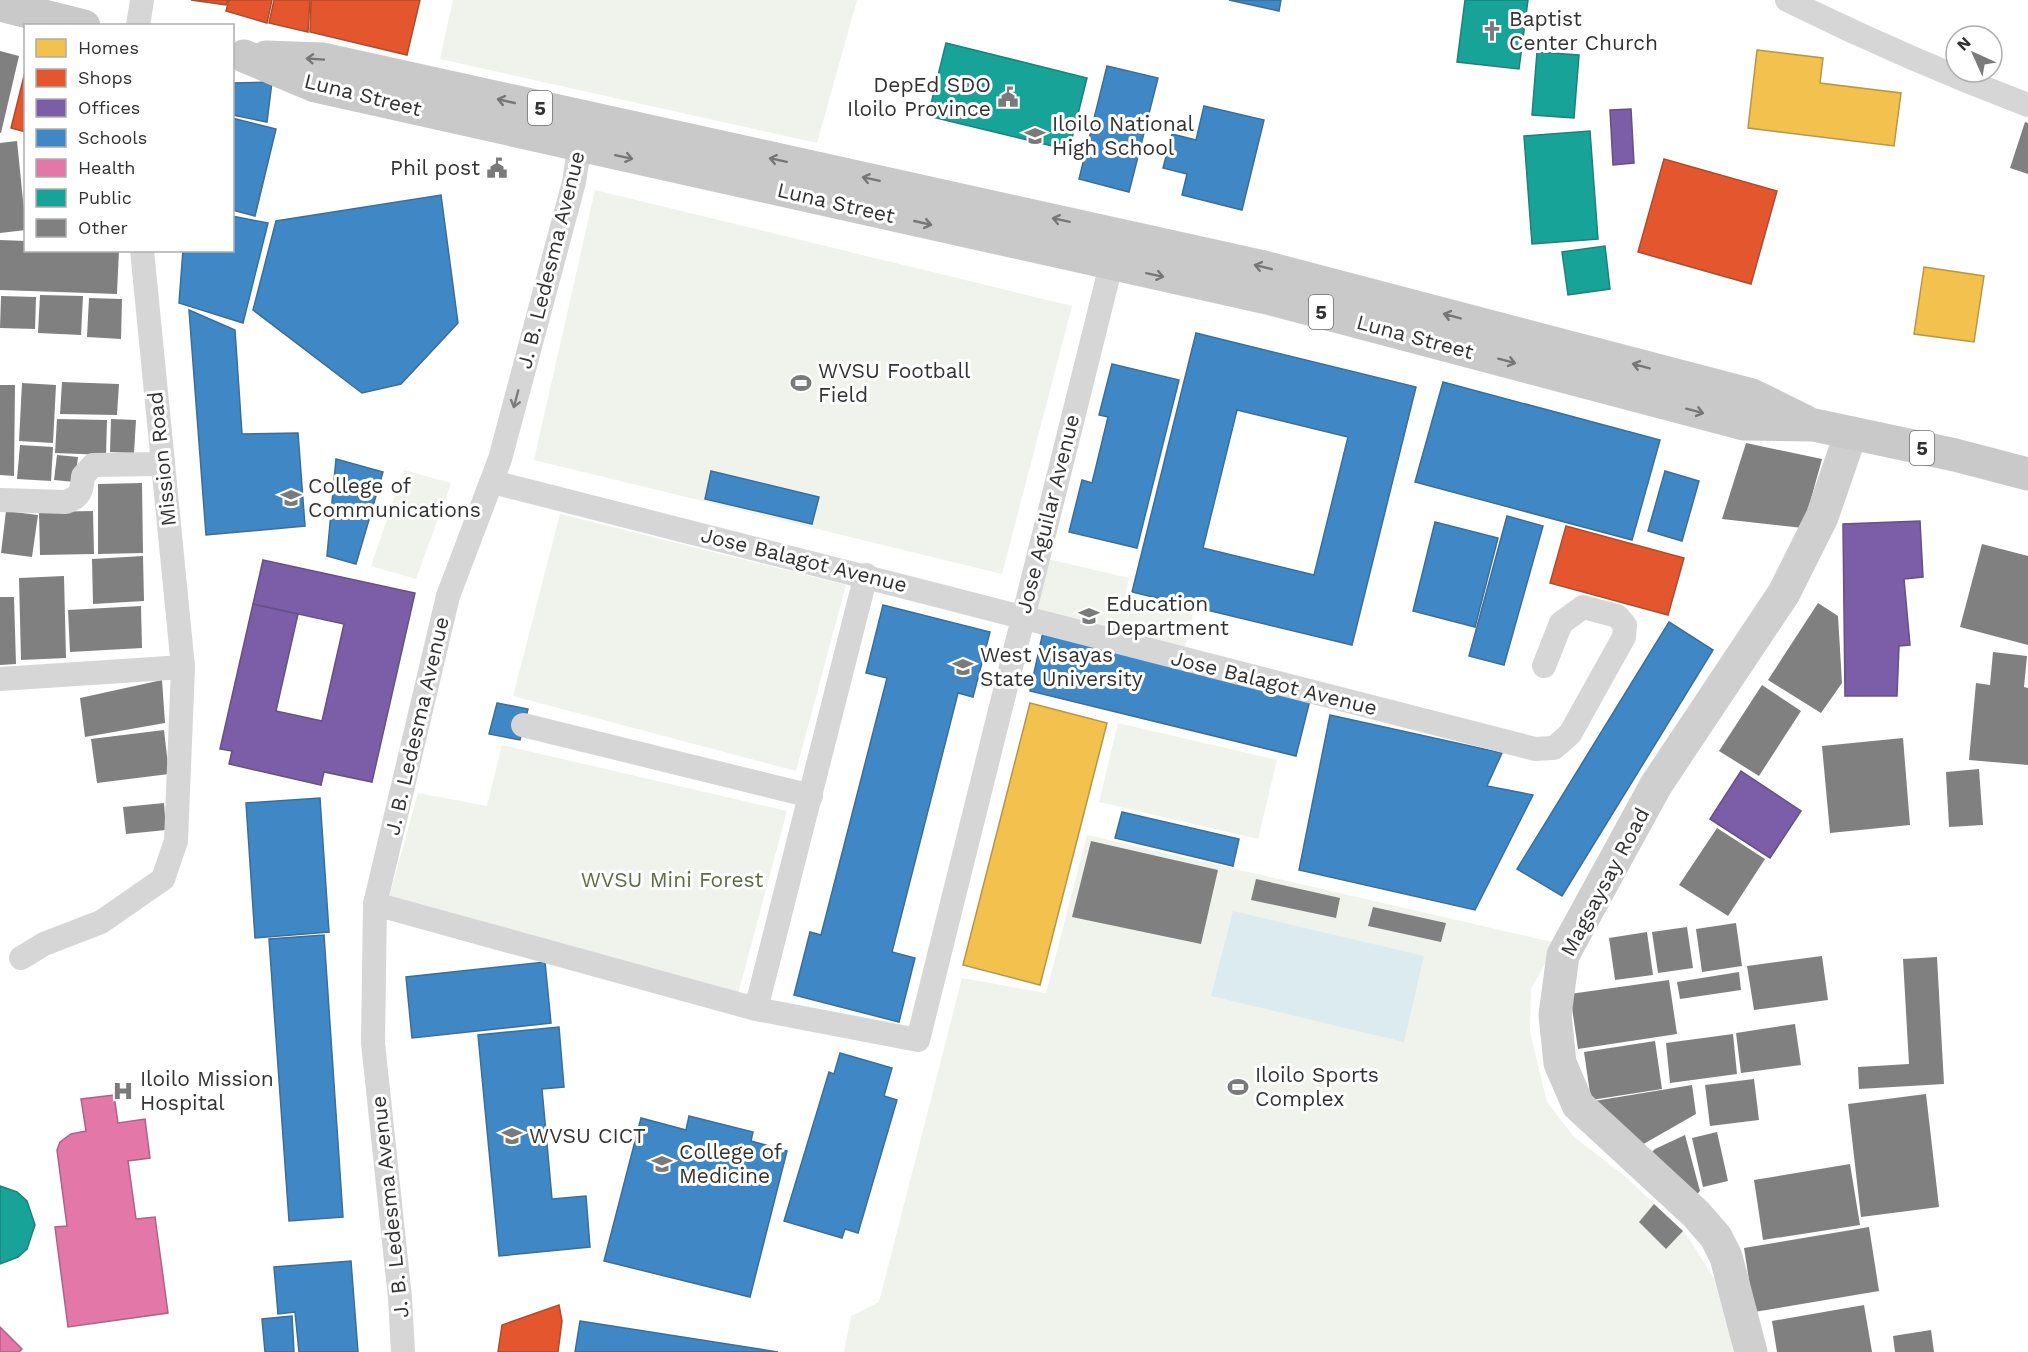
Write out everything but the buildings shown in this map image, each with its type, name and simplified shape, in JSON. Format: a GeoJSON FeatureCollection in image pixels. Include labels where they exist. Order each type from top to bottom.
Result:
{"type":"FeatureCollection","features":[{"type":"Feature","properties":{"kind":"main road"},"geometry":{"type":"LineString","coordinates":[[0,5],[76,24]]}},
{"type":"Feature","properties":{"kind":"main road","name":"Luna Street"},"geometry":{"type":"LineString","coordinates":[[238,55],[315,86],[582,132],[1118,232],[1260,266],[1752,395],[1814,425]]}},
{"type":"Feature","properties":{"kind":"main road","name":"Luna Street"},"geometry":{"type":"LineString","coordinates":[[582,132],[1111,265],[1271,299],[1744,424],[1814,425],[2028,474]]}},
{"type":"Feature","properties":{"kind":"street"},"geometry":{"type":"LineString","coordinates":[[138,24],[142,0]]}},
{"type":"Feature","properties":{"kind":"street"},"geometry":{"type":"LineString","coordinates":[[1787,0],[1958,79],[2028,105]]}},
{"type":"Feature","properties":{"kind":"street","name":"J. B. Ledesma Avenue"},"geometry":{"type":"LineString","coordinates":[[403,1352],[400,1298],[373,1043],[375,903],[448,596],[493,482],[582,132]]}},
{"type":"Feature","properties":{"kind":"street","name":"Jose Aguilar Avenue"},"geometry":{"type":"LineString","coordinates":[[756,1009],[918,1040],[1118,232]]}},
{"type":"Feature","properties":{"kind":"street","name":"Mission Road"},"geometry":{"type":"LineString","coordinates":[[21,958],[44,944],[101,922],[163,879],[176,841],[183,667],[142,252]]}},
{"type":"Feature","properties":{"kind":"street","name":"Magsaysay Road"},"geometry":{"type":"LineString","coordinates":[[1751,1352],[1726,1257],[1716,1237],[1688,1207],[1578,1105],[1560,1063],[1555,1015],[1563,955],[1656,785],[1784,592],[1822,517],[1851,433]]}},
{"type":"Feature","properties":{"kind":"street"},"geometry":{"type":"LineString","coordinates":[[0,500],[66,502],[81,492],[83,476],[93,465],[163,464]]}},
{"type":"Feature","properties":{"kind":"street","name":"Jose Balagot Avenue"},"geometry":{"type":"LineString","coordinates":[[493,482],[866,575],[1022,619],[1535,749],[1554,747],[1570,734],[1624,637],[1624,625],[1617,616],[1583,606],[1561,623],[1544,666]]}},
{"type":"Feature","properties":{"kind":"street"},"geometry":{"type":"LineString","coordinates":[[375,903],[756,1009],[866,575]]}},
{"type":"Feature","properties":{"kind":"street"},"geometry":{"type":"LineString","coordinates":[[0,679],[183,667]]}},
{"type":"Feature","properties":{"kind":"street"},"geometry":{"type":"LineString","coordinates":[[523,725],[811,796]]}},
{"type":"Feature","properties":{"kind":"green space"},"geometry":{"type":"Polygon","coordinates":[[[453,0],[857,0],[817,143],[440,59],[453,0]]]}},
{"type":"Feature","properties":{"kind":"green space","name":"WVSU Football Field"},"geometry":{"type":"Polygon","coordinates":[[[595,190],[1072,306],[1002,574],[534,460],[595,190]]]}},
{"type":"Feature","properties":{"kind":"green space"},"geometry":{"type":"Polygon","coordinates":[[[404,470],[451,483],[416,579],[371,566],[404,470]]]}},
{"type":"Feature","properties":{"kind":"green space"},"geometry":{"type":"Polygon","coordinates":[[[560,514],[846,585],[796,771],[513,696],[560,514]]]}},
{"type":"Feature","properties":{"kind":"green space"},"geometry":{"type":"Polygon","coordinates":[[[1048,559],[1129,578],[1125,598],[1193,615],[1184,651],[1033,615],[1048,559]]]}},
{"type":"Feature","properties":{"kind":"green space"},"geometry":{"type":"Polygon","coordinates":[[[1118,723],[1277,760],[1258,839],[1099,802],[1118,723]]]}},
{"type":"Feature","properties":{"kind":"green space","name":"WVSU Mini Forest"},"geometry":{"type":"Polygon","coordinates":[[[502,745],[787,811],[738,994],[389,897],[418,793],[487,806],[502,745]]]}},
{"type":"Feature","properties":{"kind":"green space","name":"Iloilo Sports Complex"},"geometry":{"type":"Polygon","coordinates":[[[1087,835],[1557,943],[1531,989],[1530,1032],[1547,1102],[1574,1137],[1626,1177],[1686,1234],[1722,1291],[1733,1352],[844,1352],[851,1316],[879,1302],[962,978],[1046,993],[1087,835]]]}},
{"type":"Feature","properties":{"kind":"shaded area"},"geometry":{"type":"Polygon","coordinates":[[[1233,911],[1424,956],[1404,1042],[1211,996],[1233,911]]]}},
{"type":"Feature","properties":{"kind":"place","name":"Baptist Center Church"},"geometry":{"type":"Point","coordinates":[1492,31]}},
{"type":"Feature","properties":{"kind":"place","name":"DepEd SDO Iloilo Province"},"geometry":{"type":"Point","coordinates":[1008,97]}},
{"type":"Feature","properties":{"kind":"place","name":"Iloilo National High School"},"geometry":{"type":"Point","coordinates":[1035,136]}},
{"type":"Feature","properties":{"kind":"place","name":"Phil post"},"geometry":{"type":"Point","coordinates":[497,168]}},
{"type":"Feature","properties":{"kind":"place","name":"WVSU Football Field"},"geometry":{"type":"Point","coordinates":[801,383]}},
{"type":"Feature","properties":{"kind":"place","name":"College of Communications"},"geometry":{"type":"Point","coordinates":[291,498]}},
{"type":"Feature","properties":{"kind":"place","name":"Education Department"},"geometry":{"type":"Point","coordinates":[1089,616]}},
{"type":"Feature","properties":{"kind":"place","name":"West Visayas State University"},"geometry":{"type":"Point","coordinates":[963,667]}},
{"type":"Feature","properties":{"kind":"place","name":"Iloilo Sports Complex"},"geometry":{"type":"Point","coordinates":[1238,1087]}},
{"type":"Feature","properties":{"kind":"place","name":"Iloilo Mission Hospital"},"geometry":{"type":"Point","coordinates":[123,1091]}},
{"type":"Feature","properties":{"kind":"place","name":"WVSU CICT"},"geometry":{"type":"Point","coordinates":[512,1136]}},
{"type":"Feature","properties":{"kind":"place","name":"College of Medicine"},"geometry":{"type":"Point","coordinates":[662,1164]}}]}
